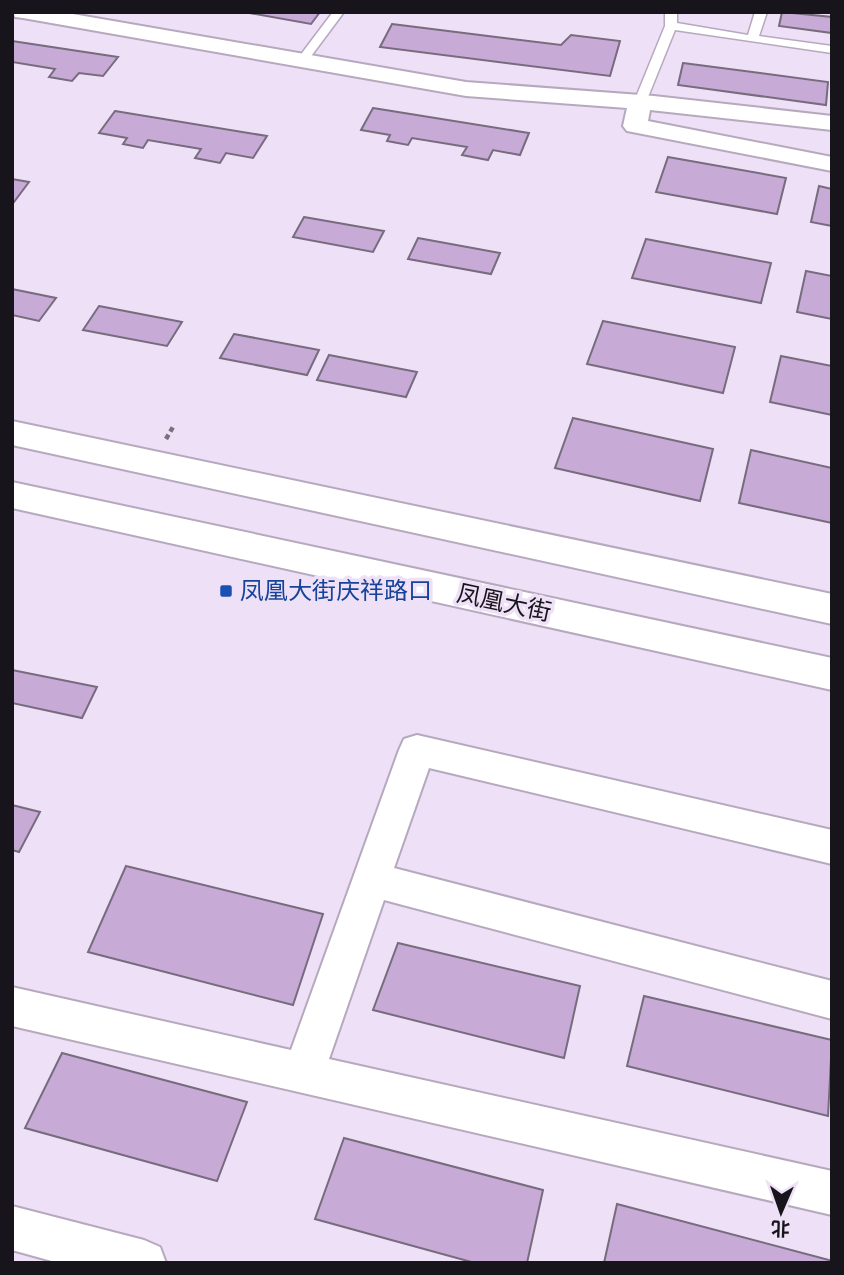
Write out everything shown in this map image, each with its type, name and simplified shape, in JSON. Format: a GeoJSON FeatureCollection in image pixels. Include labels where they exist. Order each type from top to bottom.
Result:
{"type":"FeatureCollection","features":[{"type":"Feature","properties":{"kind":"main road"},"geometry":{"type":"LineString","coordinates":[[12,433],[832,609]]}},
{"type":"Feature","properties":{"kind":"main road","name":"凤凰大街"},"geometry":{"type":"LineString","coordinates":[[12,495],[832,674]]}},
{"type":"Feature","properties":{"kind":"street"},"geometry":{"type":"LineString","coordinates":[[23,12],[467,89],[640,102],[832,123]]}},
{"type":"Feature","properties":{"kind":"street"},"geometry":{"type":"LineString","coordinates":[[640,102],[635,126],[832,164]]}},
{"type":"Feature","properties":{"kind":"street"},"geometry":{"type":"LineString","coordinates":[[303,1074],[417,750],[832,846]]}},
{"type":"Feature","properties":{"kind":"street"},"geometry":{"type":"LineString","coordinates":[[371,879],[832,1000]]}},
{"type":"Feature","properties":{"kind":"street"},"geometry":{"type":"LineString","coordinates":[[12,1006],[832,1193]]}},
{"type":"Feature","properties":{"kind":"street"},"geometry":{"type":"LineString","coordinates":[[12,1227],[144,1263]]}},
{"type":"Feature","properties":{"kind":"lane"},"geometry":{"type":"LineString","coordinates":[[302,61],[339,12]]}},
{"type":"Feature","properties":{"kind":"lane"},"geometry":{"type":"LineString","coordinates":[[640,102],[671,26],[671,12]]}},
{"type":"Feature","properties":{"kind":"lane"},"geometry":{"type":"LineString","coordinates":[[752,39],[761,12]]}},
{"type":"Feature","properties":{"kind":"lane"},"geometry":{"type":"LineString","coordinates":[[671,26],[832,50]]}},
{"type":"Feature","properties":{"kind":"building"},"geometry":{"type":"Polygon","coordinates":[[[244,12],[320,12],[311,24],[244,12]]]}},
{"type":"Feature","properties":{"kind":"building"},"geometry":{"type":"Polygon","coordinates":[[[782,12],[832,17],[832,33],[779,26],[782,12]]]}},
{"type":"Feature","properties":{"kind":"building"},"geometry":{"type":"Polygon","coordinates":[[[392,24],[561,45],[571,35],[620,41],[610,76],[380,47],[392,24]]]}},
{"type":"Feature","properties":{"kind":"building"},"geometry":{"type":"Polygon","coordinates":[[[12,41],[118,57],[103,76],[79,73],[72,81],[49,77],[55,69],[12,62],[12,41]]]}},
{"type":"Feature","properties":{"kind":"building"},"geometry":{"type":"Polygon","coordinates":[[[683,63],[828,82],[826,105],[678,85],[683,63]]]}},
{"type":"Feature","properties":{"kind":"building"},"geometry":{"type":"Polygon","coordinates":[[[373,108],[529,133],[520,155],[493,150],[488,160],[462,155],[467,147],[412,138],[408,145],[387,141],[390,135],[361,130],[373,108]]]}},
{"type":"Feature","properties":{"kind":"building"},"geometry":{"type":"Polygon","coordinates":[[[115,111],[267,136],[253,158],[226,153],[220,163],[195,158],[201,149],[148,140],[143,148],[123,144],[127,138],[99,133],[115,111]]]}},
{"type":"Feature","properties":{"kind":"building"},"geometry":{"type":"Polygon","coordinates":[[[668,157],[786,178],[777,214],[656,192],[668,157]]]}},
{"type":"Feature","properties":{"kind":"building"},"geometry":{"type":"Polygon","coordinates":[[[12,179],[29,182],[14,202],[12,201],[12,179]]]}},
{"type":"Feature","properties":{"kind":"building"},"geometry":{"type":"Polygon","coordinates":[[[819,186],[832,189],[832,226],[811,222],[819,186]]]}},
{"type":"Feature","properties":{"kind":"building"},"geometry":{"type":"Polygon","coordinates":[[[304,217],[384,231],[373,252],[293,237],[304,217]]]}},
{"type":"Feature","properties":{"kind":"building"},"geometry":{"type":"Polygon","coordinates":[[[418,238],[500,253],[491,274],[408,259],[418,238]]]}},
{"type":"Feature","properties":{"kind":"building"},"geometry":{"type":"Polygon","coordinates":[[[646,239],[771,263],[761,303],[632,278],[646,239]]]}},
{"type":"Feature","properties":{"kind":"building"},"geometry":{"type":"Polygon","coordinates":[[[806,271],[832,276],[832,319],[797,312],[806,271]]]}},
{"type":"Feature","properties":{"kind":"building"},"geometry":{"type":"Polygon","coordinates":[[[12,289],[56,298],[39,321],[12,315],[12,289]]]}},
{"type":"Feature","properties":{"kind":"building"},"geometry":{"type":"Polygon","coordinates":[[[99,306],[182,322],[167,346],[83,330],[99,306]]]}},
{"type":"Feature","properties":{"kind":"building"},"geometry":{"type":"Polygon","coordinates":[[[603,321],[735,347],[723,393],[587,364],[603,321]]]}},
{"type":"Feature","properties":{"kind":"building"},"geometry":{"type":"Polygon","coordinates":[[[234,334],[319,350],[307,375],[220,358],[234,334]]]}},
{"type":"Feature","properties":{"kind":"building"},"geometry":{"type":"Polygon","coordinates":[[[329,355],[417,372],[406,397],[317,380],[329,355]]]}},
{"type":"Feature","properties":{"kind":"building"},"geometry":{"type":"Polygon","coordinates":[[[781,356],[832,366],[832,415],[770,402],[781,356]]]}},
{"type":"Feature","properties":{"kind":"building"},"geometry":{"type":"Polygon","coordinates":[[[573,418],[713,449],[700,501],[555,468],[573,418]]]}},
{"type":"Feature","properties":{"kind":"building"},"geometry":{"type":"Polygon","coordinates":[[[751,450],[832,468],[832,523],[739,503],[751,450]]]}},
{"type":"Feature","properties":{"kind":"building"},"geometry":{"type":"Polygon","coordinates":[[[12,670],[97,687],[82,718],[12,703],[12,670]]]}},
{"type":"Feature","properties":{"kind":"building"},"geometry":{"type":"Polygon","coordinates":[[[12,805],[40,812],[19,852],[12,850],[12,805]]]}},
{"type":"Feature","properties":{"kind":"building"},"geometry":{"type":"Polygon","coordinates":[[[126,866],[323,914],[293,1005],[88,952],[126,866]]]}},
{"type":"Feature","properties":{"kind":"building"},"geometry":{"type":"Polygon","coordinates":[[[398,943],[580,986],[564,1058],[373,1010],[398,943]]]}},
{"type":"Feature","properties":{"kind":"building"},"geometry":{"type":"Polygon","coordinates":[[[644,996],[832,1040],[828,1116],[627,1066],[644,996]]]}},
{"type":"Feature","properties":{"kind":"building"},"geometry":{"type":"Polygon","coordinates":[[[62,1053],[247,1102],[217,1181],[25,1128],[62,1053]]]}},
{"type":"Feature","properties":{"kind":"building"},"geometry":{"type":"Polygon","coordinates":[[[344,1138],[543,1190],[527,1263],[475,1263],[315,1219],[344,1138]]]}},
{"type":"Feature","properties":{"kind":"building"},"geometry":{"type":"Polygon","coordinates":[[[617,1204],[829,1260],[829,1263],[604,1263],[617,1204]]]}},
{"type":"Feature","properties":{"kind":"place","name":"凤凰大街庆祥路口"},"geometry":{"type":"Point","coordinates":[226,591]}}]}
